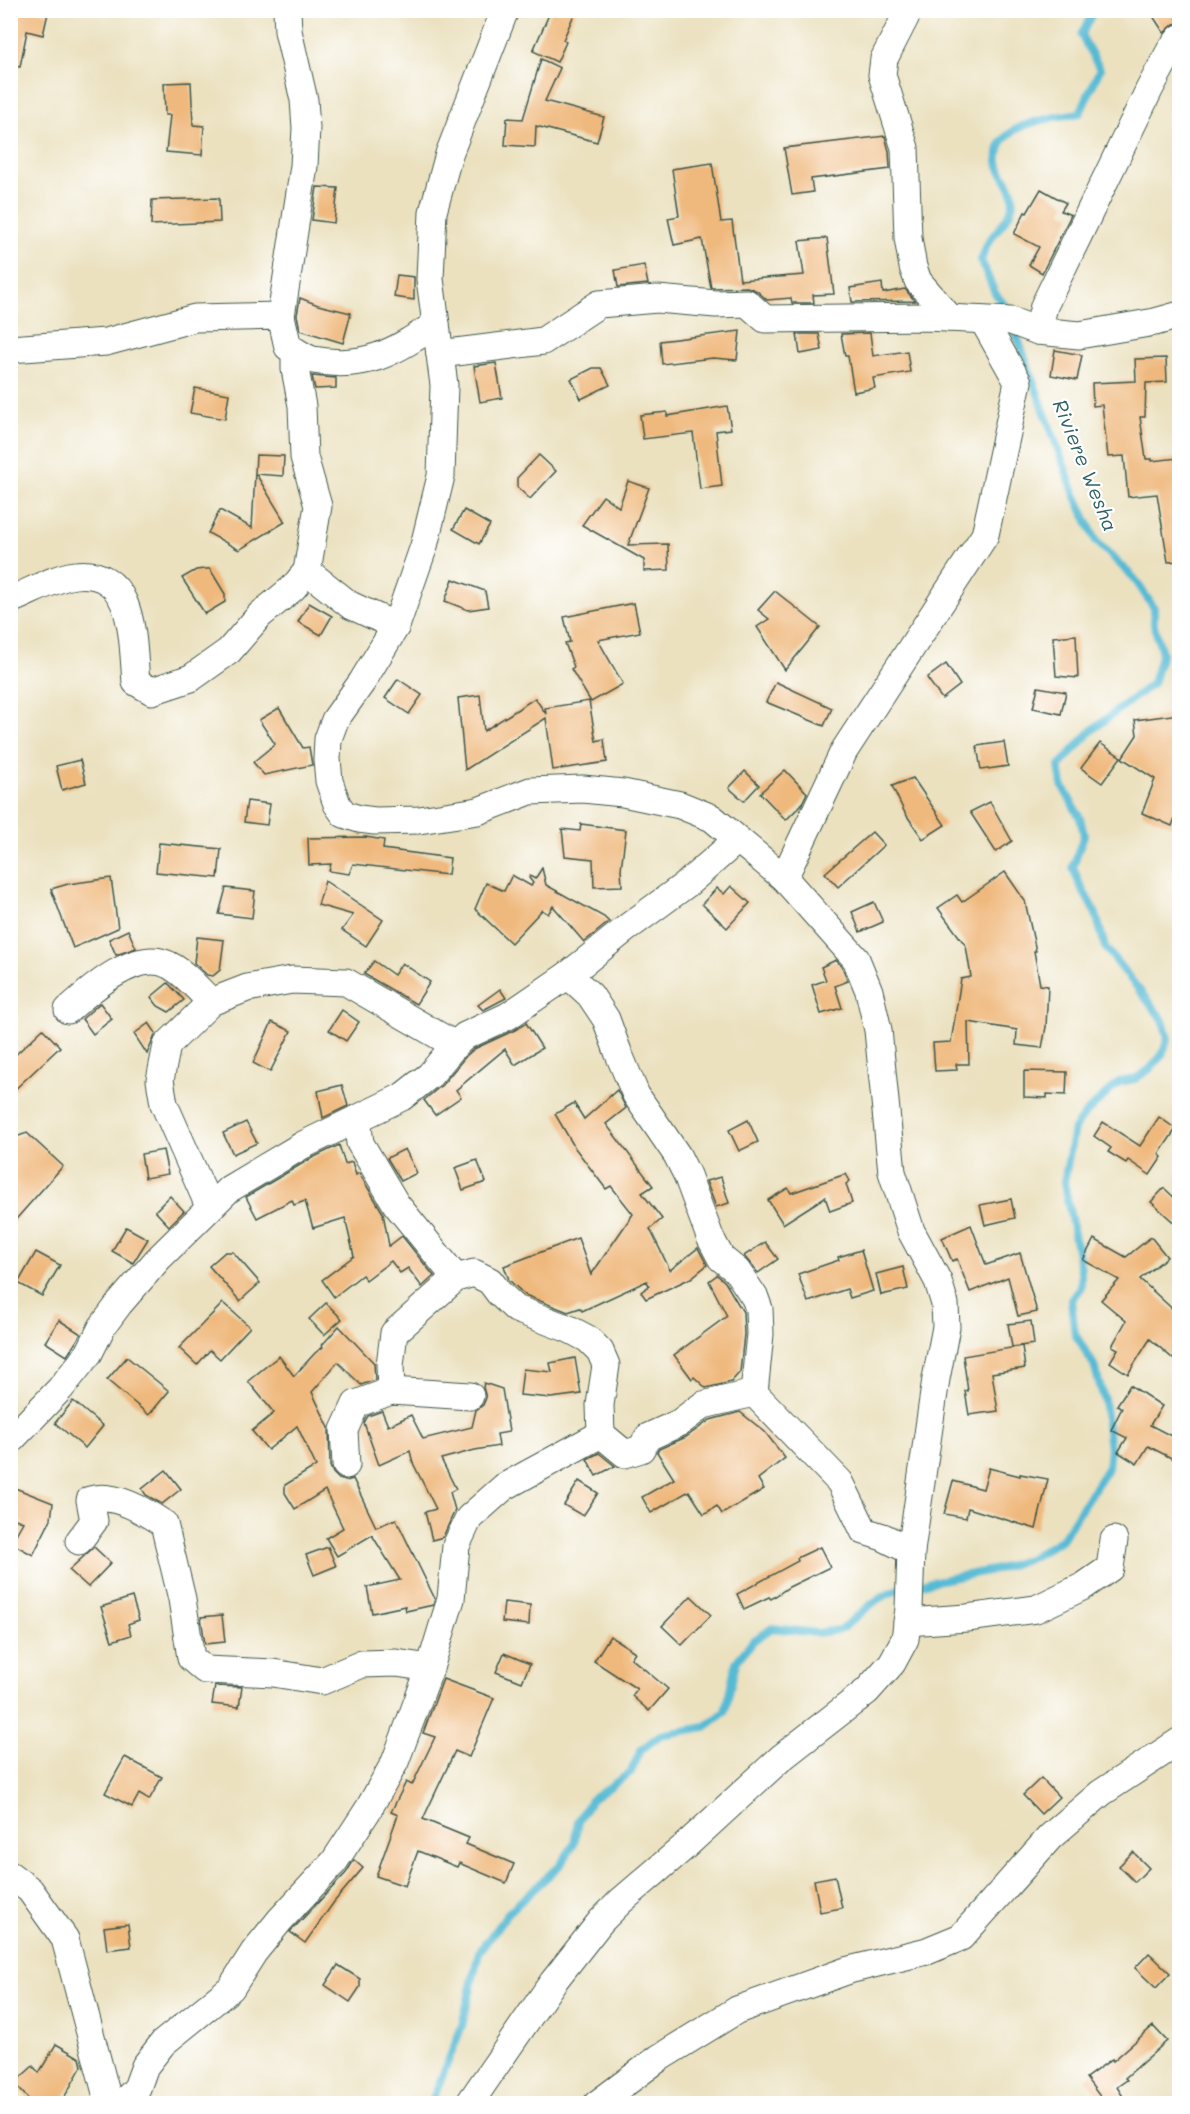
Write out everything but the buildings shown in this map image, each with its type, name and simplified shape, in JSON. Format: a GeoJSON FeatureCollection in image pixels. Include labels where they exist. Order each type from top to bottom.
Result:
{"type":"FeatureCollection","features":[{"type":"Feature","properties":{"kind":"street"},"geometry":{"type":"LineString","coordinates":[[287,10],[288,31],[304,100],[306,128],[304,166],[281,316],[288,347],[311,360],[370,361],[400,348],[436,324]]}},
{"type":"Feature","properties":{"kind":"street"},"geometry":{"type":"LineString","coordinates":[[469,2103],[553,1982],[601,1921],[781,1758],[867,1691],[892,1663],[905,1639],[910,1562],[936,1379],[946,1327],[945,1304],[938,1281],[911,1231],[892,1172],[878,1030],[869,992],[856,959],[784,878],[712,818],[680,805],[623,793],[583,789],[530,791],[478,811],[419,820],[375,821],[344,814],[337,804],[329,781],[328,739],[335,720],[362,682],[396,626],[424,546],[441,476],[444,385],[430,279],[433,212],[449,154],[505,10]]}},
{"type":"Feature","properties":{"kind":"street"},"geometry":{"type":"LineString","coordinates":[[909,10],[884,59],[882,75],[905,148],[908,238],[913,267],[918,281],[950,318]]}},
{"type":"Feature","properties":{"kind":"street"},"geometry":{"type":"LineString","coordinates":[[1038,331],[1044,306],[1150,88],[1179,38]]}},
{"type":"Feature","properties":{"kind":"street"},"geometry":{"type":"LineString","coordinates":[[440,354],[543,340],[599,304],[657,299],[716,304],[747,303],[765,320],[950,318],[1011,321],[1038,331],[1079,335],[1155,322],[1179,315]]}},
{"type":"Feature","properties":{"kind":"street"},"geometry":{"type":"LineString","coordinates":[[10,349],[106,342],[195,318],[281,316]]}},
{"type":"Feature","properties":{"kind":"street"},"geometry":{"type":"LineString","coordinates":[[784,878],[844,751],[985,535],[1018,381],[983,320]]}},
{"type":"Feature","properties":{"kind":"street"},"geometry":{"type":"LineString","coordinates":[[10,600],[73,575],[93,574],[105,578],[120,594],[128,612],[136,682],[152,691],[191,678],[229,651],[260,615],[293,588],[307,571],[318,506],[304,457],[302,406],[295,369],[295,351]]}},
{"type":"Feature","properties":{"kind":"street"},"geometry":{"type":"LineString","coordinates":[[307,571],[350,605],[396,626]]}},
{"type":"Feature","properties":{"kind":"street"},"geometry":{"type":"LineString","coordinates":[[10,1441],[60,1389],[89,1353],[102,1328],[119,1304],[209,1206],[229,1189],[303,1145],[402,1097],[430,1075],[465,1036],[508,1016],[568,975],[688,883],[737,840]]}},
{"type":"Feature","properties":{"kind":"street"},"geometry":{"type":"LineString","coordinates":[[68,1010],[95,985],[130,966],[153,959],[170,965],[191,981],[211,1002]]}},
{"type":"Feature","properties":{"kind":"street"},"geometry":{"type":"LineString","coordinates":[[568,975],[590,995],[606,1019],[636,1095],[677,1155],[687,1175],[710,1237],[721,1258],[737,1271],[755,1298],[759,1309],[760,1334],[754,1393],[840,1482],[864,1531],[883,1538],[910,1562]]}},
{"type":"Feature","properties":{"kind":"street"},"geometry":{"type":"LineString","coordinates":[[209,1206],[164,1104],[160,1080],[167,1045],[211,1002],[247,988],[292,980],[346,982],[455,1045]]}},
{"type":"Feature","properties":{"kind":"street"},"geometry":{"type":"LineString","coordinates":[[357,1119],[360,1143],[396,1204],[456,1278]]}},
{"type":"Feature","properties":{"kind":"street"},"geometry":{"type":"LineString","coordinates":[[391,1391],[390,1365],[394,1334],[456,1278],[474,1273],[489,1281],[516,1309],[579,1334],[600,1351],[606,1365],[600,1405],[601,1434],[625,1454],[641,1449],[648,1437],[680,1423],[703,1405],[754,1393]]}},
{"type":"Feature","properties":{"kind":"street"},"geometry":{"type":"LineString","coordinates":[[346,1465],[344,1430],[356,1404],[391,1391],[470,1396]]}},
{"type":"Feature","properties":{"kind":"street"},"geometry":{"type":"LineString","coordinates":[[122,2103],[137,2088],[145,2066],[163,2043],[231,1988],[254,1952],[280,1920],[334,1862],[368,1810],[395,1762],[430,1668],[451,1599],[456,1546],[470,1518],[504,1487],[601,1434]]}},
{"type":"Feature","properties":{"kind":"street"},"geometry":{"type":"LineString","coordinates":[[79,1541],[94,1521],[90,1500],[100,1496],[142,1509],[164,1524],[182,1599],[191,1658],[205,1670],[273,1674],[322,1681],[362,1664],[396,1663],[430,1668]]}},
{"type":"Feature","properties":{"kind":"street"},"geometry":{"type":"LineString","coordinates":[[908,1615],[967,1618],[1036,1609],[1084,1587],[1110,1568],[1114,1540]]}},
{"type":"Feature","properties":{"kind":"street"},"geometry":{"type":"LineString","coordinates":[[597,2103],[658,2058],[737,2010],[849,1970],[927,1951],[961,1937],[1050,1837],[1101,1793],[1179,1741]]}},
{"type":"Feature","properties":{"kind":"street"},"geometry":{"type":"LineString","coordinates":[[10,1875],[30,1890],[64,1939],[108,2103]]}},
{"type":"Feature","properties":{"kind":"waterway","name":"Riviere Wesha"},"geometry":{"type":"LineString","coordinates":[[1009,314],[995,293],[981,260],[988,243],[1010,212],[1013,200],[1012,191],[999,166],[998,152],[1003,140],[1025,125],[1080,113],[1100,69],[1081,35],[1094,10]]}},
{"type":"Feature","properties":{"kind":"waterway","name":"Riviere Wesha"},"geometry":{"type":"LineString","coordinates":[[915,1585],[998,1569],[1031,1558],[1062,1539],[1108,1467],[1110,1449],[1104,1399],[1094,1365],[1075,1334],[1071,1300],[1081,1287],[1081,1270],[1064,1182],[1074,1129],[1084,1115],[1119,1082],[1135,1079],[1150,1069],[1162,1055],[1168,1038],[1163,1020],[1105,947],[1096,914],[1079,883],[1073,867],[1084,835],[1080,818],[1062,785],[1059,766],[1092,730],[1153,683],[1162,653],[1154,625],[1154,608],[1134,578],[1096,541],[1073,490],[1014,328]]}},
{"type":"Feature","properties":{"kind":"waterway","name":"Riviere Wesha"},"geometry":{"type":"LineString","coordinates":[[431,2104],[462,2026],[479,1952],[508,1913],[561,1864],[574,1844],[578,1821],[591,1800],[631,1772],[641,1750],[660,1735],[705,1727],[725,1712],[736,1662],[753,1641],[772,1628],[817,1633],[840,1630],[878,1599],[903,1587]]}}]}
